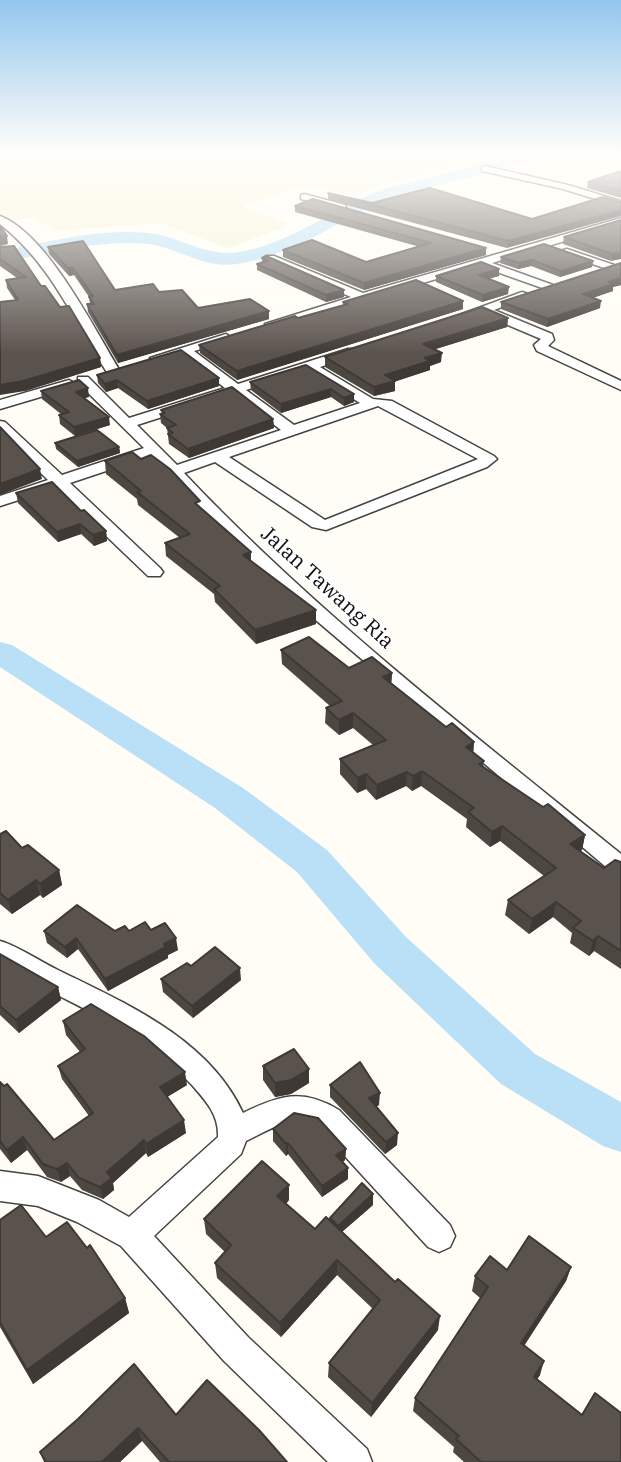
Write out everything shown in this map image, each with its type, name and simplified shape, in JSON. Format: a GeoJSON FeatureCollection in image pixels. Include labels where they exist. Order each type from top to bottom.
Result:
{"type":"FeatureCollection","features":[{"type":"Feature","properties":{"kind":"street","name":"Jalan Tawang Ria"},"geometry":{"type":"LineString","coordinates":[[0,219],[22,234],[35,248],[127,423],[223,524],[290,589],[621,867]]}},
{"type":"Feature","properties":{"kind":"street"},"geometry":{"type":"LineString","coordinates":[[260,327],[621,221]]}},
{"type":"Feature","properties":{"kind":"street"},"geometry":{"type":"LineString","coordinates":[[605,226],[621,231]]}},
{"type":"Feature","properties":{"kind":"street"},"geometry":{"type":"LineString","coordinates":[[541,243],[616,265]]}},
{"type":"Feature","properties":{"kind":"street"},"geometry":{"type":"LineString","coordinates":[[11,249],[35,248]]}},
{"type":"Feature","properties":{"kind":"street"},"geometry":{"type":"LineString","coordinates":[[482,248],[504,254]]}},
{"type":"Feature","properties":{"kind":"street"},"geometry":{"type":"LineString","coordinates":[[270,258],[362,297]]}},
{"type":"Feature","properties":{"kind":"street"},"geometry":{"type":"LineString","coordinates":[[446,321],[555,285],[479,262]]}},
{"type":"Feature","properties":{"kind":"street"},"geometry":{"type":"LineString","coordinates":[[586,275],[616,265]]}},
{"type":"Feature","properties":{"kind":"street"},"geometry":{"type":"LineString","coordinates":[[416,281],[438,290]]}},
{"type":"Feature","properties":{"kind":"street"},"geometry":{"type":"LineString","coordinates":[[461,300],[547,337],[548,340],[540,345],[542,348],[621,386]]}},
{"type":"Feature","properties":{"kind":"street"},"geometry":{"type":"LineString","coordinates":[[149,361],[235,335]]}},
{"type":"Feature","properties":{"kind":"street"},"geometry":{"type":"LineString","coordinates":[[127,423],[372,345]]}},
{"type":"Feature","properties":{"kind":"street"},"geometry":{"type":"LineString","coordinates":[[184,350],[292,431]]}},
{"type":"Feature","properties":{"kind":"street"},"geometry":{"type":"LineString","coordinates":[[310,366],[371,404]]}},
{"type":"Feature","properties":{"kind":"street"},"geometry":{"type":"LineString","coordinates":[[2,402],[103,374]]}},
{"type":"Feature","properties":{"kind":"street"},"geometry":{"type":"LineString","coordinates":[[174,471],[371,404],[387,404],[489,459],[376,506],[322,525],[218,457]]}},
{"type":"Feature","properties":{"kind":"street"},"geometry":{"type":"LineString","coordinates":[[0,425],[154,572]]}},
{"type":"Feature","properties":{"kind":"street"},"geometry":{"type":"LineString","coordinates":[[0,501],[154,450]]}},
{"type":"Feature","properties":{"kind":"street"},"geometry":{"type":"LineString","coordinates":[[0,951],[130,1018],[159,1038],[193,1067],[219,1097],[231,1118],[235,1132],[231,1144],[132,1235]]}},
{"type":"Feature","properties":{"kind":"street"},"geometry":{"type":"LineString","coordinates":[[235,1132],[286,1109],[301,1106],[314,1109],[329,1119],[439,1236]]}},
{"type":"Feature","properties":{"kind":"street"},"geometry":{"type":"LineString","coordinates":[[0,1186],[38,1191],[88,1211],[132,1235],[236,1349],[354,1462]]}},
{"type":"Feature","properties":{"kind":"shaded area"},"geometry":{"type":"Polygon","coordinates":[[[0,219],[21,219],[0,223],[0,219]]]}},
{"type":"Feature","properties":{"kind":"shaded area"},"geometry":{"type":"Polygon","coordinates":[[[37,219],[275,219],[289,225],[228,248],[160,223],[54,231],[37,219]]]}},
{"type":"Feature","properties":{"kind":"building"},"geometry":{"type":"Polygon","coordinates":[[[344,219],[384,219],[486,248],[364,283],[283,250],[312,240],[366,262],[431,243],[344,219]]]}},
{"type":"Feature","properties":{"kind":"building"},"geometry":{"type":"Polygon","coordinates":[[[426,219],[587,219],[508,241],[426,219]]]}},
{"type":"Feature","properties":{"kind":"building"},"geometry":{"type":"Polygon","coordinates":[[[621,220],[621,252],[612,254],[564,237],[621,220]]]}},
{"type":"Feature","properties":{"kind":"building"},"geometry":{"type":"Polygon","coordinates":[[[1,227],[7,236],[0,237],[1,227]]]}},
{"type":"Feature","properties":{"kind":"building"},"geometry":{"type":"Polygon","coordinates":[[[83,241],[115,290],[153,284],[159,292],[182,290],[198,308],[250,299],[269,311],[117,355],[87,304],[94,304],[89,297],[93,296],[73,268],[68,268],[48,247],[83,241]]]}},
{"type":"Feature","properties":{"kind":"building"},"geometry":{"type":"Polygon","coordinates":[[[544,244],[593,261],[561,271],[532,260],[519,263],[501,257],[544,244]]]}},
{"type":"Feature","properties":{"kind":"building"},"geometry":{"type":"Polygon","coordinates":[[[14,246],[41,286],[45,286],[60,307],[69,306],[100,358],[23,381],[0,385],[0,302],[18,300],[6,280],[26,277],[0,259],[0,247],[14,246]]]}},
{"type":"Feature","properties":{"kind":"building"},"geometry":{"type":"Polygon","coordinates":[[[266,256],[344,290],[326,295],[257,264],[268,261],[262,258],[266,256]]]}},
{"type":"Feature","properties":{"kind":"building"},"geometry":{"type":"Polygon","coordinates":[[[481,262],[499,269],[479,275],[509,287],[483,295],[436,276],[481,262]]]}},
{"type":"Feature","properties":{"kind":"building"},"geometry":{"type":"Polygon","coordinates":[[[621,263],[621,278],[609,282],[614,284],[583,294],[601,301],[548,319],[501,302],[621,263]]]}},
{"type":"Feature","properties":{"kind":"building"},"geometry":{"type":"Polygon","coordinates":[[[416,280],[463,301],[237,371],[199,345],[295,316],[298,318],[348,304],[343,302],[416,280]]]}},
{"type":"Feature","properties":{"kind":"building"},"geometry":{"type":"Polygon","coordinates":[[[482,307],[508,318],[423,344],[442,353],[425,358],[430,361],[385,375],[395,381],[374,387],[325,357],[482,307]]]}},
{"type":"Feature","properties":{"kind":"building"},"geometry":{"type":"Polygon","coordinates":[[[181,350],[219,378],[147,401],[117,380],[105,384],[97,375],[181,350]]]}},
{"type":"Feature","properties":{"kind":"building"},"geometry":{"type":"Polygon","coordinates":[[[306,365],[354,394],[344,398],[331,389],[281,404],[250,382],[306,365]]]}},
{"type":"Feature","properties":{"kind":"building"},"geometry":{"type":"Polygon","coordinates":[[[79,380],[88,388],[76,392],[109,417],[74,427],[59,415],[69,412],[41,391],[79,380]]]}},
{"type":"Feature","properties":{"kind":"building"},"geometry":{"type":"Polygon","coordinates":[[[232,387],[273,419],[188,449],[168,434],[173,433],[167,428],[176,425],[160,414],[165,413],[161,410],[232,387]]]}},
{"type":"Feature","properties":{"kind":"building"},"geometry":{"type":"Polygon","coordinates":[[[0,427],[40,469],[0,484],[0,427]]]}},
{"type":"Feature","properties":{"kind":"building"},"geometry":{"type":"Polygon","coordinates":[[[97,430],[119,447],[77,461],[55,443],[97,430]]]}},
{"type":"Feature","properties":{"kind":"building"},"geometry":{"type":"Polygon","coordinates":[[[132,452],[141,459],[151,455],[170,469],[200,501],[195,503],[251,552],[243,555],[316,610],[255,630],[214,589],[220,586],[165,543],[190,534],[137,492],[141,491],[105,461],[132,452]]]}},
{"type":"Feature","properties":{"kind":"building"},"geometry":{"type":"Polygon","coordinates":[[[52,482],[106,531],[93,535],[80,524],[57,532],[16,493],[52,482]]]}},
{"type":"Feature","properties":{"kind":"building"},"geometry":{"type":"Polygon","coordinates":[[[309,637],[349,668],[372,657],[392,673],[383,677],[446,727],[452,723],[474,742],[466,747],[484,761],[479,764],[543,807],[548,804],[585,835],[570,844],[604,868],[615,860],[621,862],[621,951],[598,936],[593,941],[573,928],[581,921],[556,902],[532,919],[508,900],[556,868],[502,826],[492,832],[468,812],[474,808],[422,771],[413,776],[407,772],[377,785],[366,774],[358,778],[340,759],[386,740],[353,713],[339,720],[326,708],[342,701],[281,650],[309,637]]]}},
{"type":"Feature","properties":{"kind":"building"},"geometry":{"type":"Polygon","coordinates":[[[6,831],[22,848],[28,845],[59,870],[40,884],[36,880],[8,900],[0,893],[0,834],[6,831]]]}},
{"type":"Feature","properties":{"kind":"building"},"geometry":{"type":"Polygon","coordinates":[[[77,905],[115,931],[125,926],[129,931],[145,922],[151,930],[165,923],[176,938],[164,944],[166,947],[105,979],[76,938],[65,947],[44,931],[77,905]]]}},
{"type":"Feature","properties":{"kind":"building"},"geometry":{"type":"Polygon","coordinates":[[[215,947],[240,968],[192,1006],[161,979],[187,963],[191,966],[215,947]]]}},
{"type":"Feature","properties":{"kind":"building"},"geometry":{"type":"Polygon","coordinates":[[[0,954],[58,987],[16,1020],[0,1006],[0,954]]]}},
{"type":"Feature","properties":{"kind":"building"},"geometry":{"type":"Polygon","coordinates":[[[91,1004],[144,1036],[185,1072],[160,1087],[184,1120],[146,1144],[144,1140],[107,1172],[112,1178],[100,1187],[79,1178],[67,1163],[57,1169],[43,1164],[23,1137],[7,1150],[0,1141],[0,1082],[4,1086],[7,1084],[54,1140],[93,1113],[58,1066],[85,1049],[63,1021],[91,1004]]]}},
{"type":"Feature","properties":{"kind":"building"},"geometry":{"type":"Polygon","coordinates":[[[294,1049],[309,1069],[291,1080],[275,1083],[263,1066],[294,1049]]]}},
{"type":"Feature","properties":{"kind":"building"},"geometry":{"type":"Polygon","coordinates":[[[360,1062],[380,1093],[369,1098],[398,1133],[386,1142],[330,1085],[360,1062]]]}},
{"type":"Feature","properties":{"kind":"building"},"geometry":{"type":"Polygon","coordinates":[[[294,1113],[318,1118],[346,1149],[336,1155],[348,1168],[322,1186],[288,1143],[273,1129],[294,1113]]]}},
{"type":"Feature","properties":{"kind":"building"},"geometry":{"type":"Polygon","coordinates":[[[262,1161],[289,1185],[277,1196],[315,1229],[326,1217],[395,1282],[398,1279],[440,1316],[372,1403],[329,1363],[380,1300],[337,1260],[280,1323],[215,1263],[231,1245],[204,1219],[262,1161]]]}},
{"type":"Feature","properties":{"kind":"building"},"geometry":{"type":"Polygon","coordinates":[[[362,1183],[373,1194],[338,1226],[330,1218],[362,1183]]]}},
{"type":"Feature","properties":{"kind":"building"},"geometry":{"type":"Polygon","coordinates":[[[21,1205],[46,1237],[67,1222],[87,1248],[90,1245],[125,1298],[27,1370],[0,1322],[0,1220],[21,1205]]]}},
{"type":"Feature","properties":{"kind":"building"},"geometry":{"type":"Polygon","coordinates":[[[529,1236],[571,1267],[521,1343],[544,1361],[534,1377],[582,1415],[595,1393],[621,1413],[621,1462],[481,1462],[456,1439],[459,1436],[415,1398],[488,1287],[475,1276],[490,1256],[507,1270],[529,1236]]]}},
{"type":"Feature","properties":{"kind":"building"},"geometry":{"type":"Polygon","coordinates":[[[134,1364],[176,1415],[207,1380],[259,1430],[287,1462],[169,1462],[138,1428],[102,1462],[46,1462],[40,1452],[134,1364]]]}},
{"type":"Feature","properties":{"kind":"waterway"},"geometry":{"type":"LineString","coordinates":[[0,257],[95,239],[133,237],[164,242],[214,259],[239,258],[292,241],[336,219]]}},
{"type":"Feature","properties":{"kind":"waterway"},"geometry":{"type":"LineString","coordinates":[[0,652],[229,798],[312,861],[390,950],[518,1069],[621,1129]]}}]}
